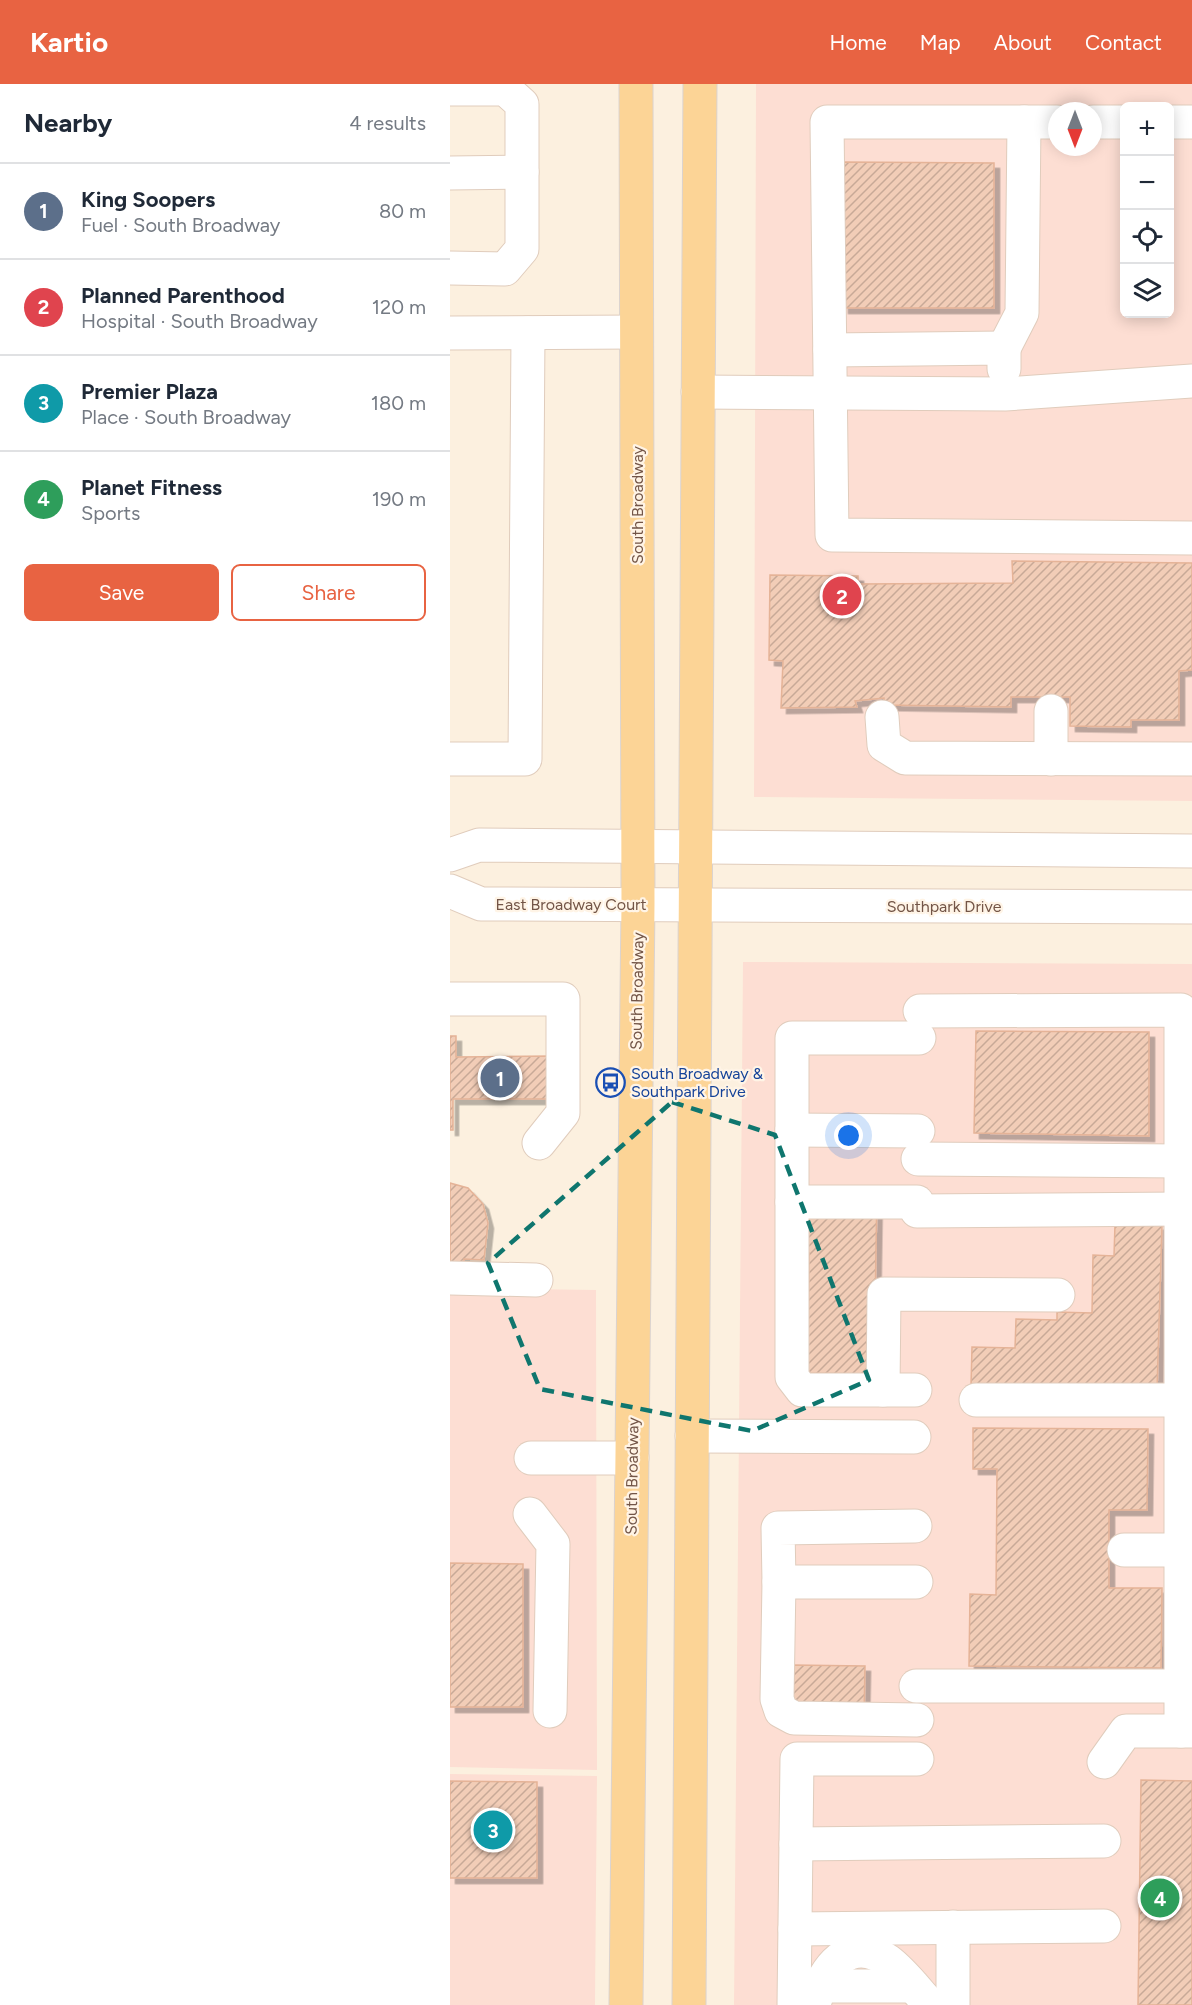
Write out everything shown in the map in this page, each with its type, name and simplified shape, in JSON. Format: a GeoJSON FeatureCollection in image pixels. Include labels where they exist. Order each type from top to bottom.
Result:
{"type":"FeatureCollection","features":[{"type":"Feature","properties":{"kind":"main road","name":"South Broadway"},"geometry":{"type":"LineString","coordinates":[[626,2005],[638,904],[636,84]]}},
{"type":"Feature","properties":{"kind":"main road"},"geometry":{"type":"LineString","coordinates":[[688,2005],[700,84]]}},
{"type":"Feature","properties":{"kind":"street"},"geometry":{"type":"LineString","coordinates":[[450,89],[505,89],[522,104],[522,249],[505,269],[450,268]]}},
{"type":"Feature","properties":{"kind":"street"},"geometry":{"type":"LineString","coordinates":[[1048,122],[827,122],[832,535],[1192,538]]}},
{"type":"Feature","properties":{"kind":"street"},"geometry":{"type":"LineString","coordinates":[[1005,394],[1004,348],[1022,313],[1024,122]]}},
{"type":"Feature","properties":{"kind":"street"},"geometry":{"type":"LineString","coordinates":[[1102,122],[1120,122]]}},
{"type":"Feature","properties":{"kind":"street"},"geometry":{"type":"LineString","coordinates":[[1174,122],[1192,122]]}},
{"type":"Feature","properties":{"kind":"street"},"geometry":{"type":"LineString","coordinates":[[450,173],[522,172]]}},
{"type":"Feature","properties":{"kind":"street"},"geometry":{"type":"LineString","coordinates":[[450,333],[636,332]]}},
{"type":"Feature","properties":{"kind":"street"},"geometry":{"type":"LineString","coordinates":[[450,759],[525,759],[528,333]]}},
{"type":"Feature","properties":{"kind":"street"},"geometry":{"type":"LineString","coordinates":[[830,350],[1004,348]]}},
{"type":"Feature","properties":{"kind":"street"},"geometry":{"type":"LineString","coordinates":[[698,393],[1005,394],[1192,381]]}},
{"type":"Feature","properties":{"kind":"street"},"geometry":{"type":"LineString","coordinates":[[1051,711],[1051,759]]}},
{"type":"Feature","properties":{"kind":"street"},"geometry":{"type":"LineString","coordinates":[[882,717],[884,746],[905,758],[1192,759]]}},
{"type":"Feature","properties":{"kind":"street"},"geometry":{"type":"LineString","coordinates":[[450,855],[479,845],[1192,851]]}},
{"type":"Feature","properties":{"kind":"street","name":"East Broadway Court"},"geometry":{"type":"LineString","coordinates":[[450,891],[481,904],[695,904]]}},
{"type":"Feature","properties":{"kind":"street","name":"Southpark Drive"},"geometry":{"type":"LineString","coordinates":[[695,904],[1192,907]]}},
{"type":"Feature","properties":{"kind":"street"},"geometry":{"type":"LineString","coordinates":[[450,999],[562,999],[563,1113],[539,1143]]}},
{"type":"Feature","properties":{"kind":"street"},"geometry":{"type":"LineString","coordinates":[[1058,1295],[884,1294],[899,1390],[802,1390],[792,1377],[792,1038],[920,1025],[1181,1010],[1182,1209],[1187,1400],[1182,1550],[1181,1686],[1186,1731],[1126,1731],[1104,1762]]}},
{"type":"Feature","properties":{"kind":"street"},"geometry":{"type":"LineString","coordinates":[[792,1130],[918,1145],[1182,1161]]}},
{"type":"Feature","properties":{"kind":"street"},"geometry":{"type":"LineString","coordinates":[[792,1202],[1182,1209]]}},
{"type":"Feature","properties":{"kind":"street"},"geometry":{"type":"LineString","coordinates":[[450,1278],[536,1280]]}},
{"type":"Feature","properties":{"kind":"street"},"geometry":{"type":"LineString","coordinates":[[830,1390],[830,1437]]}},
{"type":"Feature","properties":{"kind":"street"},"geometry":{"type":"LineString","coordinates":[[976,1400],[1187,1400]]}},
{"type":"Feature","properties":{"kind":"street"},"geometry":{"type":"LineString","coordinates":[[692,1436],[914,1437]]}},
{"type":"Feature","properties":{"kind":"street"},"geometry":{"type":"LineString","coordinates":[[531,1458],[632,1458]]}},
{"type":"Feature","properties":{"kind":"street"},"geometry":{"type":"LineString","coordinates":[[530,1514],[553,1544],[550,1711]]}},
{"type":"Feature","properties":{"kind":"street"},"geometry":{"type":"LineString","coordinates":[[915,1526],[778,1528],[777,1699],[781,1711],[794,1718],[917,1720]]}},
{"type":"Feature","properties":{"kind":"street"},"geometry":{"type":"LineString","coordinates":[[1124,1550],[1182,1550]]}},
{"type":"Feature","properties":{"kind":"street"},"geometry":{"type":"LineString","coordinates":[[779,1582],[916,1582]]}},
{"type":"Feature","properties":{"kind":"street"},"geometry":{"type":"LineString","coordinates":[[916,1686],[1181,1686]]}},
{"type":"Feature","properties":{"kind":"street"},"geometry":{"type":"LineString","coordinates":[[794,2005],[797,1759],[917,1759]]}},
{"type":"Feature","properties":{"kind":"street"},"geometry":{"type":"LineString","coordinates":[[796,1844],[1104,1841]]}},
{"type":"Feature","properties":{"kind":"street"},"geometry":{"type":"LineString","coordinates":[[795,1929],[1104,1926]]}},
{"type":"Feature","properties":{"kind":"street"},"geometry":{"type":"LineString","coordinates":[[952,2005],[953,1927]]}},
{"type":"Feature","properties":{"kind":"street"},"geometry":{"type":"LineString","coordinates":[[817,1995],[921,1995]]}},
{"type":"Feature","properties":{"kind":"highlighted area"},"geometry":{"type":"Polygon","coordinates":[[[672,1102],[775,1135],[869,1380],[752,1431],[540,1389],[488,1263],[672,1102]]]}},
{"type":"Feature","properties":{"kind":"shaded area"},"geometry":{"type":"Polygon","coordinates":[[[756,84],[1192,84],[1192,801],[754,797],[756,84]]]}},
{"type":"Feature","properties":{"kind":"shaded area"},"geometry":{"type":"Polygon","coordinates":[[[743,962],[1192,964],[1192,2005],[734,2005],[743,962]]]}},
{"type":"Feature","properties":{"kind":"shaded area"},"geometry":{"type":"Polygon","coordinates":[[[450,1288],[596,1290],[597,1770],[450,1767],[450,1288]]]}},
{"type":"Feature","properties":{"kind":"shaded area"},"geometry":{"type":"Polygon","coordinates":[[[450,1774],[597,1776],[595,2005],[450,2005],[450,1774]]]}},
{"type":"Feature","properties":{"kind":"building"},"geometry":{"type":"Polygon","coordinates":[[[843,162],[994,163],[994,308],[843,308],[843,162]]]}},
{"type":"Feature","properties":{"kind":"building"},"geometry":{"type":"Polygon","coordinates":[[[1012,561],[1192,563],[1192,670],[1179,671],[1179,720],[1131,720],[1131,727],[1070,726],[1070,697],[1011,697],[1011,707],[884,705],[884,698],[855,701],[857,707],[781,708],[783,661],[769,660],[770,575],[858,576],[858,584],[1013,583],[1012,561]]]}},
{"type":"Feature","properties":{"kind":"building"},"geometry":{"type":"Polygon","coordinates":[[[976,1031],[1149,1032],[1149,1136],[974,1133],[976,1031]]]}},
{"type":"Feature","properties":{"kind":"building"},"geometry":{"type":"Polygon","coordinates":[[[450,1036],[456,1036],[456,1057],[551,1056],[551,1099],[453,1099],[453,1130],[450,1130],[450,1036]]]}},
{"type":"Feature","properties":{"kind":"building"},"geometry":{"type":"Polygon","coordinates":[[[450,1183],[468,1188],[483,1204],[488,1223],[484,1260],[464,1259],[464,1264],[450,1264],[450,1183]]]}},
{"type":"Feature","properties":{"kind":"building"},"geometry":{"type":"Polygon","coordinates":[[[877,1187],[874,1374],[808,1373],[809,1253],[801,1253],[802,1218],[877,1187]]]}},
{"type":"Feature","properties":{"kind":"building"},"geometry":{"type":"Polygon","coordinates":[[[1115,1224],[1162,1225],[1157,1390],[971,1385],[972,1347],[1015,1348],[1016,1319],[1057,1320],[1057,1312],[1092,1313],[1093,1255],[1114,1256],[1115,1224]]]}},
{"type":"Feature","properties":{"kind":"building"},"geometry":{"type":"Polygon","coordinates":[[[973,1428],[1148,1429],[1147,1510],[1109,1510],[1109,1588],[1162,1588],[1161,1668],[969,1666],[970,1594],[996,1595],[997,1469],[973,1469],[973,1428]]]}},
{"type":"Feature","properties":{"kind":"building"},"geometry":{"type":"Polygon","coordinates":[[[450,1563],[523,1564],[523,1707],[450,1707],[450,1563]]]}},
{"type":"Feature","properties":{"kind":"building"},"geometry":{"type":"Polygon","coordinates":[[[792,1665],[865,1666],[864,1717],[792,1708],[792,1665]]]}},
{"type":"Feature","properties":{"kind":"building"},"geometry":{"type":"Polygon","coordinates":[[[1141,1780],[1192,1781],[1192,2005],[1138,2005],[1141,1780]]]}},
{"type":"Feature","properties":{"kind":"building"},"geometry":{"type":"Polygon","coordinates":[[[450,1781],[537,1782],[537,1878],[450,1878],[450,1781]]]}},
{"type":"Feature","properties":{"kind":"place","name":"Planned Parenthood"},"geometry":{"type":"Point","coordinates":[842,596]}},
{"type":"Feature","properties":{"kind":"place","name":"King Soopers"},"geometry":{"type":"Point","coordinates":[500,1078]}},
{"type":"Feature","properties":{"kind":"place","name":"South Broadway & Southpark Drive"},"geometry":{"type":"Point","coordinates":[610,1082]}},
{"type":"Feature","properties":{"kind":"place","name":"Premier Plaza"},"geometry":{"type":"Point","coordinates":[493,1830]}},
{"type":"Feature","properties":{"kind":"place","name":"Planet Fitness"},"geometry":{"type":"Point","coordinates":[1160,1898]}}]}
